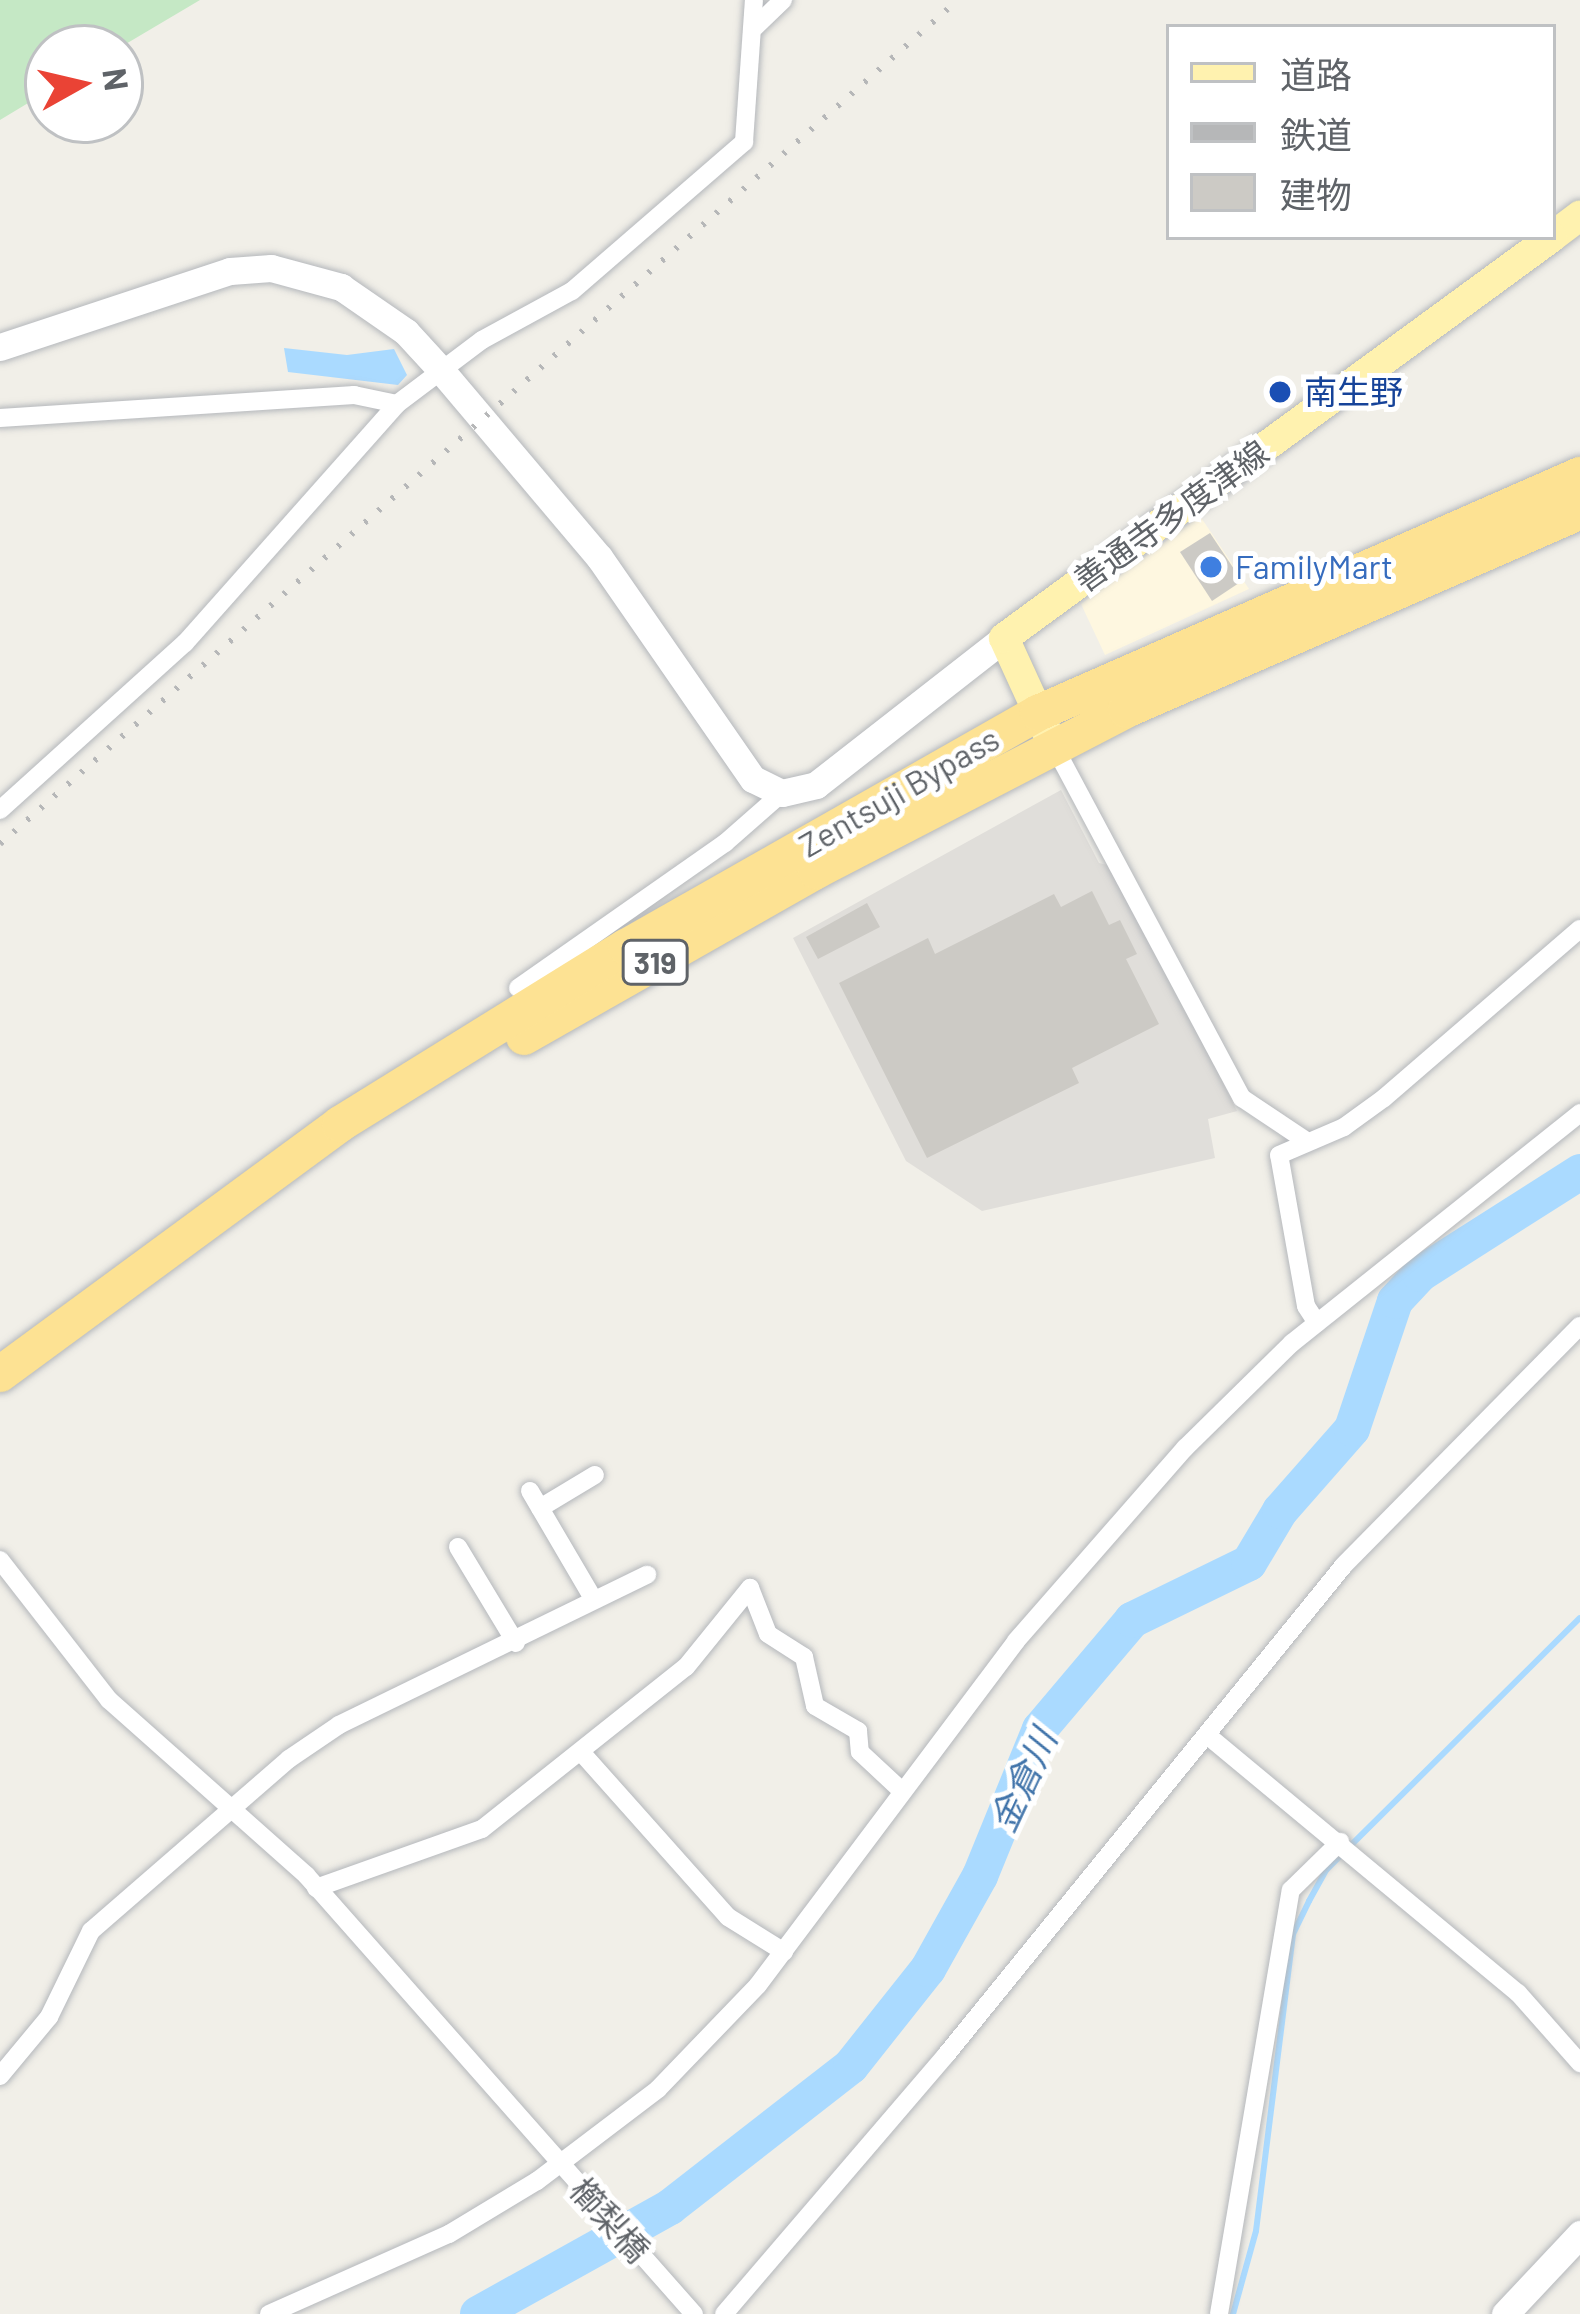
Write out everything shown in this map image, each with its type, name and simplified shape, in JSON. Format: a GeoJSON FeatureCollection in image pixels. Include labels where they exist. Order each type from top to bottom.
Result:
{"type":"FeatureCollection","features":[{"type":"Feature","properties":{"kind":"highway","name":"Zentsuji Bypass"},"geometry":{"type":"LineString","coordinates":[[0,1374],[257,1183],[626,947],[1038,713],[1580,475]]}},
{"type":"Feature","properties":{"kind":"highway","name":"Zentsuji Bypass"},"geometry":{"type":"LineString","coordinates":[[257,1183],[816,871],[1055,748],[1344,611],[1580,512]]}},
{"type":"Feature","properties":{"kind":"main road","name":"善通寺多度津線"},"geometry":{"type":"LineString","coordinates":[[1004,638],[1548,240]]}},
{"type":"Feature","properties":{"kind":"main road"},"geometry":{"type":"LineString","coordinates":[[1004,638],[1055,748]]}},
{"type":"Feature","properties":{"kind":"street"},"geometry":{"type":"LineString","coordinates":[[0,810],[185,643],[397,404],[440,369],[572,291],[743,142],[754,0]]}},
{"type":"Feature","properties":{"kind":"street"},"geometry":{"type":"LineString","coordinates":[[755,27],[783,0]]}},
{"type":"Feature","properties":{"kind":"street"},"geometry":{"type":"LineString","coordinates":[[0,347],[193,280],[271,268],[341,287],[406,332],[440,369],[599,557],[753,779],[782,794]]}},
{"type":"Feature","properties":{"kind":"street"},"geometry":{"type":"LineString","coordinates":[[0,418],[354,394],[397,404]]}},
{"type":"Feature","properties":{"kind":"street"},"geometry":{"type":"LineString","coordinates":[[518,988],[782,794],[816,785],[1004,638]]}},
{"type":"Feature","properties":{"kind":"street"},"geometry":{"type":"LineString","coordinates":[[1055,748],[1242,1098],[1305,1139]]}},
{"type":"Feature","properties":{"kind":"street"},"geometry":{"type":"LineString","coordinates":[[1317,1323],[1306,1306],[1277,1172],[1279,1155],[1305,1139],[1344,1127],[1384,1098],[1580,929]]}},
{"type":"Feature","properties":{"kind":"street"},"geometry":{"type":"LineString","coordinates":[[268,2314],[448,2234],[559,2164],[658,2089],[784,1952],[1016,1641],[1185,1448],[1317,1323],[1580,1113]]}},
{"type":"Feature","properties":{"kind":"street"},"geometry":{"type":"LineString","coordinates":[[724,2314],[1208,1735],[1344,1565],[1580,1326]]}},
{"type":"Feature","properties":{"kind":"street"},"geometry":{"type":"LineString","coordinates":[[594,1600],[535,1499],[595,1475]]}},
{"type":"Feature","properties":{"kind":"street"},"geometry":{"type":"LineString","coordinates":[[458,1547],[516,1643]]}},
{"type":"Feature","properties":{"kind":"street","name":"櫛梨橋"},"geometry":{"type":"LineString","coordinates":[[0,1560],[109,1700],[235,1804],[316,1888],[694,2314]]}},
{"type":"Feature","properties":{"kind":"street"},"geometry":{"type":"LineString","coordinates":[[0,2075],[49,2018],[91,1931],[235,1804],[339,1725],[516,1643],[647,1575]]}},
{"type":"Feature","properties":{"kind":"street"},"geometry":{"type":"LineString","coordinates":[[316,1888],[482,1829],[686,1667],[750,1588],[768,1634],[804,1658],[815,1706],[858,1731],[860,1752],[902,1791]]}},
{"type":"Feature","properties":{"kind":"street"},"geometry":{"type":"LineString","coordinates":[[1208,1735],[1519,1993],[1580,2063]]}},
{"type":"Feature","properties":{"kind":"street"},"geometry":{"type":"LineString","coordinates":[[581,1752],[728,1917],[784,1952]]}},
{"type":"Feature","properties":{"kind":"street"},"geometry":{"type":"LineString","coordinates":[[1219,2314],[1291,1891],[1345,1846]]}},
{"type":"Feature","properties":{"kind":"street"},"geometry":{"type":"LineString","coordinates":[[1505,2314],[1580,2234]]}},
{"type":"Feature","properties":{"kind":"shaded area"},"geometry":{"type":"Polygon","coordinates":[[[1200,516],[1249,589],[1105,655],[1081,604],[1200,516]]]}},
{"type":"Feature","properties":{"kind":"shaded area"},"geometry":{"type":"Polygon","coordinates":[[[1061,790],[1099,863],[1115,867],[1237,1111],[1208,1119],[1215,1158],[982,1211],[906,1161],[793,938],[1061,790]]]}},
{"type":"Feature","properties":{"kind":"green space"},"geometry":{"type":"Polygon","coordinates":[[[0,0],[200,0],[144,33],[144,24],[24,24],[24,106],[0,120],[0,0]]]}},
{"type":"Feature","properties":{"kind":"water"},"geometry":{"type":"Polygon","coordinates":[[[284,348],[347,355],[394,349],[407,375],[398,385],[288,372],[284,348]]]}},
{"type":"Feature","properties":{"kind":"building","name":"FamilyMart"},"geometry":{"type":"Polygon","coordinates":[[[1210,533],[1242,581],[1212,601],[1180,552],[1210,533]]]}},
{"type":"Feature","properties":{"kind":"building"},"geometry":{"type":"Polygon","coordinates":[[[1092,891],[1109,925],[1120,920],[1137,954],[1126,959],[1159,1024],[1072,1068],[1079,1083],[927,1158],[839,983],[928,938],[935,954],[1054,894],[1061,907],[1092,891]]]}},
{"type":"Feature","properties":{"kind":"building"},"geometry":{"type":"Polygon","coordinates":[[[867,903],[880,927],[818,959],[806,937],[867,903]]]}},
{"type":"Feature","properties":{"kind":"waterway","name":"金倉川"},"geometry":{"type":"LineString","coordinates":[[478,2314],[670,2207],[851,2066],[928,1969],[980,1876],[1040,1729],[1132,1620],[1249,1563],[1280,1511],[1352,1429],[1395,1301],[1420,1274],[1580,1172]]}},
{"type":"Feature","properties":{"kind":"waterway"},"geometry":{"type":"LineString","coordinates":[[1233,2314],[1256,2231],[1293,1934],[1309,1901],[1327,1869],[1580,1618]]}},
{"type":"Feature","properties":{"kind":"railway"},"geometry":{"type":"LineString","coordinates":[[0,844],[958,0]]}},
{"type":"Feature","properties":{"kind":"place","name":"南生野"},"geometry":{"type":"Point","coordinates":[1280,392]}},
{"type":"Feature","properties":{"kind":"place","name":"FamilyMart"},"geometry":{"type":"Point","coordinates":[1211,567]}}]}
